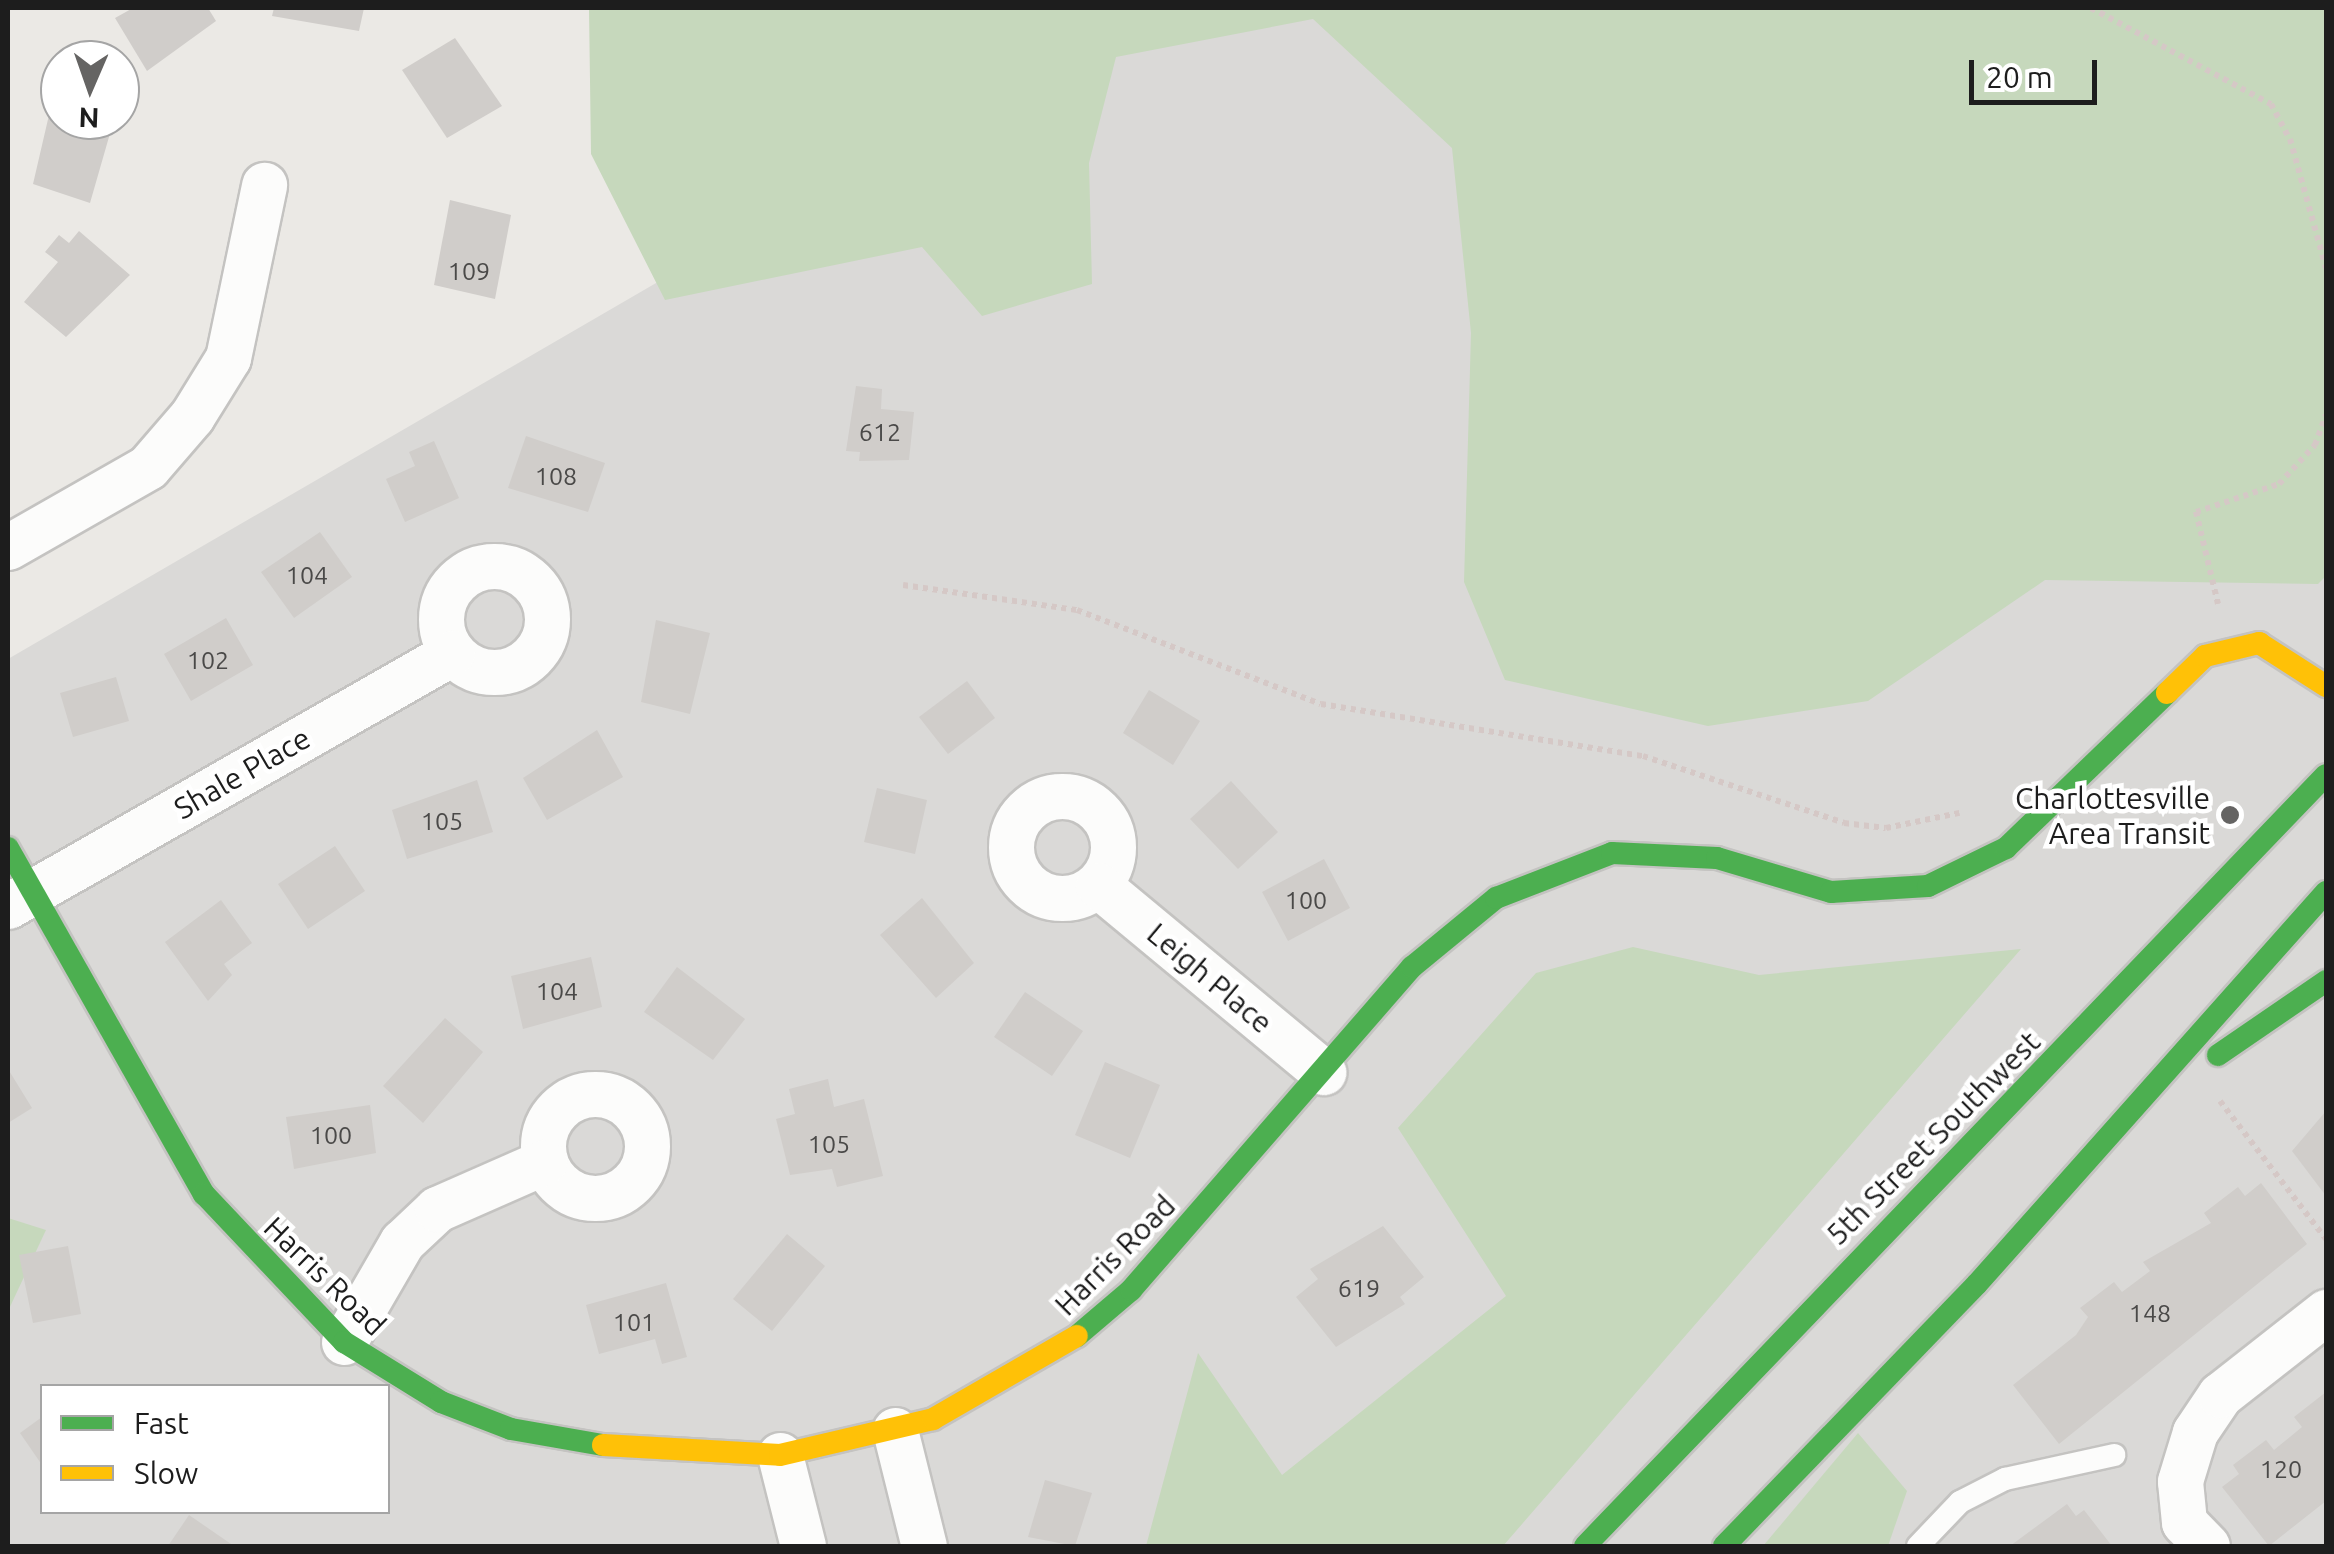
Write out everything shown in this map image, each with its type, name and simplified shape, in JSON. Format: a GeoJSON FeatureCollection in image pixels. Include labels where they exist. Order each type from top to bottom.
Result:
{"type":"FeatureCollection","features":[{"type":"Feature","properties":{"kind":"street"},"geometry":{"type":"LineString","coordinates":[[8,547],[148,467],[192,416],[228,358],[264,184]]}},
{"type":"Feature","properties":{"kind":"street","name":"Harris Road"},"geometry":{"type":"LineString","coordinates":[[8,848],[20,899],[204,1194],[344,1342],[441,1402],[511,1429],[661,1456],[780,1455],[895,1430],[1003,1386],[1070,1342],[1131,1290],[1446,934],[1558,867],[1659,852],[1831,892],[1928,886],[2006,848],[2205,656],[2259,643],[2326,686]]}},
{"type":"Feature","properties":{"kind":"street","name":"Shale Place"},"geometry":{"type":"LineString","coordinates":[[20,899],[452,653]]}},
{"type":"Feature","properties":{"kind":"street","name":"5th Street Southwest"},"geometry":{"type":"LineString","coordinates":[[1585,1546],[2326,775]]}},
{"type":"Feature","properties":{"kind":"street","name":"Leigh Place"},"geometry":{"type":"LineString","coordinates":[[1098,884],[1323,1072]]}},
{"type":"Feature","properties":{"kind":"street"},"geometry":{"type":"LineString","coordinates":[[1724,1546],[1977,1284],[2326,892]]}},
{"type":"Feature","properties":{"kind":"street"},"geometry":{"type":"LineString","coordinates":[[1977,1284],[2236,1038],[2326,981]]}},
{"type":"Feature","properties":{"kind":"street"},"geometry":{"type":"LineString","coordinates":[[344,1342],[402,1242],[437,1208],[544,1162]]}},
{"type":"Feature","properties":{"kind":"street"},"geometry":{"type":"LineString","coordinates":[[2208,1546],[2184,1522],[2180,1481],[2194,1432],[2220,1395],[2326,1312]]}},
{"type":"Feature","properties":{"kind":"street"},"geometry":{"type":"LineString","coordinates":[[895,1430],[924,1546]]}},
{"type":"Feature","properties":{"kind":"street"},"geometry":{"type":"LineString","coordinates":[[780,1455],[804,1546]]}},
{"type":"Feature","properties":{"kind":"lane"},"geometry":{"type":"LineString","coordinates":[[1918,1546],[1960,1502],[2005,1479],[2114,1455]]}},
{"type":"Feature","properties":{"kind":"path"},"geometry":{"type":"LineString","coordinates":[[2090,8],[2271,104],[2290,140],[2326,268]]}},
{"type":"Feature","properties":{"kind":"path"},"geometry":{"type":"LineString","coordinates":[[2219,610],[2196,512],[2280,484],[2314,446],[2326,416]]}},
{"type":"Feature","properties":{"kind":"path"},"geometry":{"type":"LineString","coordinates":[[903,584],[1077,610],[1320,704],[1643,756],[1844,823],[1928,824],[1968,810]]}},
{"type":"Feature","properties":{"kind":"path"},"geometry":{"type":"LineString","coordinates":[[2208,1086],[2326,1239]]}},
{"type":"Feature","properties":{"kind":"shaded area"},"geometry":{"type":"Polygon","coordinates":[[[1130,8],[2326,8],[2326,1546],[8,1546],[8,659],[1130,8]]]}},
{"type":"Feature","properties":{"kind":"green space"},"geometry":{"type":"Polygon","coordinates":[[[589,8],[2326,8],[2326,576],[2318,584],[2045,580],[1868,701],[1708,726],[1505,680],[1464,582],[1471,333],[1452,148],[1313,19],[1116,57],[1089,163],[1092,284],[982,316],[922,247],[665,300],[591,154],[589,8]]]}},
{"type":"Feature","properties":{"kind":"green space"},"geometry":{"type":"Polygon","coordinates":[[[1633,947],[1759,975],[2021,949],[1503,1546],[1146,1546],[1198,1353],[1282,1475],[1506,1296],[1398,1128],[1536,973],[1633,947]]]}},
{"type":"Feature","properties":{"kind":"green space"},"geometry":{"type":"Polygon","coordinates":[[[8,1218],[46,1230],[8,1311],[8,1218]]]}},
{"type":"Feature","properties":{"kind":"green space"},"geometry":{"type":"Polygon","coordinates":[[[1858,1433],[1907,1491],[1888,1546],[1763,1546],[1858,1433]]]}},
{"type":"Feature","properties":{"kind":"building"},"geometry":{"type":"Polygon","coordinates":[[[133,8],[208,8],[216,21],[147,71],[140,59],[140,40],[128,40],[115,18],[133,8]]]}},
{"type":"Feature","properties":{"kind":"building"},"geometry":{"type":"Polygon","coordinates":[[[274,8],[364,8],[359,31],[272,16],[274,8]]]}},
{"type":"Feature","properties":{"kind":"building"},"geometry":{"type":"Polygon","coordinates":[[[455,38],[502,106],[447,138],[402,70],[455,38]]]}},
{"type":"Feature","properties":{"kind":"building"},"geometry":{"type":"Polygon","coordinates":[[[43,140],[108,140],[90,203],[33,184],[43,140]]]}},
{"type":"Feature","properties":{"kind":"building"},"geometry":{"type":"Polygon","coordinates":[[[450,200],[511,215],[495,299],[434,285],[450,200]]]}},
{"type":"Feature","properties":{"kind":"building"},"geometry":{"type":"Polygon","coordinates":[[[79,231],[130,275],[66,337],[24,302],[58,262],[45,252],[59,235],[69,243],[79,231]]]}},
{"type":"Feature","properties":{"kind":"building"},"geometry":{"type":"Polygon","coordinates":[[[856,386],[882,389],[881,409],[914,412],[909,460],[859,461],[860,452],[846,451],[856,386]]]}},
{"type":"Feature","properties":{"kind":"building"},"geometry":{"type":"Polygon","coordinates":[[[526,436],[605,463],[588,512],[508,488],[526,436]]]}},
{"type":"Feature","properties":{"kind":"building"},"geometry":{"type":"Polygon","coordinates":[[[434,441],[459,498],[405,522],[386,479],[415,466],[409,452],[434,441]]]}},
{"type":"Feature","properties":{"kind":"building"},"geometry":{"type":"Polygon","coordinates":[[[320,532],[352,577],[294,618],[261,572],[320,532]]]}},
{"type":"Feature","properties":{"kind":"building"},"geometry":{"type":"Polygon","coordinates":[[[226,618],[253,665],[191,701],[164,654],[226,618]]]}},
{"type":"Feature","properties":{"kind":"building"},"geometry":{"type":"Polygon","coordinates":[[[656,620],[710,633],[690,714],[641,702],[656,620]]]}},
{"type":"Feature","properties":{"kind":"building"},"geometry":{"type":"Polygon","coordinates":[[[116,677],[129,721],[73,737],[60,693],[116,677]]]}},
{"type":"Feature","properties":{"kind":"building"},"geometry":{"type":"Polygon","coordinates":[[[967,681],[995,718],[948,754],[919,717],[967,681]]]}},
{"type":"Feature","properties":{"kind":"building"},"geometry":{"type":"Polygon","coordinates":[[[1149,690],[1200,721],[1173,765],[1123,733],[1149,690]]]}},
{"type":"Feature","properties":{"kind":"building"},"geometry":{"type":"Polygon","coordinates":[[[597,730],[623,777],[547,820],[523,778],[597,730]]]}},
{"type":"Feature","properties":{"kind":"building"},"geometry":{"type":"Polygon","coordinates":[[[477,780],[493,832],[407,859],[392,810],[477,780]]]}},
{"type":"Feature","properties":{"kind":"building"},"geometry":{"type":"Polygon","coordinates":[[[1231,781],[1278,832],[1238,869],[1190,819],[1231,781]]]}},
{"type":"Feature","properties":{"kind":"building"},"geometry":{"type":"Polygon","coordinates":[[[877,788],[927,800],[915,854],[864,842],[877,788]]]}},
{"type":"Feature","properties":{"kind":"building"},"geometry":{"type":"Polygon","coordinates":[[[335,846],[365,891],[308,929],[278,884],[335,846]]]}},
{"type":"Feature","properties":{"kind":"building"},"geometry":{"type":"Polygon","coordinates":[[[1324,859],[1350,908],[1288,941],[1262,892],[1324,859]]]}},
{"type":"Feature","properties":{"kind":"building"},"geometry":{"type":"Polygon","coordinates":[[[922,898],[974,963],[936,998],[880,935],[922,898]]]}},
{"type":"Feature","properties":{"kind":"building"},"geometry":{"type":"Polygon","coordinates":[[[221,900],[252,943],[224,964],[232,975],[208,1001],[165,942],[221,900]]]}},
{"type":"Feature","properties":{"kind":"building"},"geometry":{"type":"Polygon","coordinates":[[[591,957],[602,1007],[523,1029],[511,976],[591,957]]]}},
{"type":"Feature","properties":{"kind":"building"},"geometry":{"type":"Polygon","coordinates":[[[677,967],[745,1019],[713,1060],[644,1012],[677,967]]]}},
{"type":"Feature","properties":{"kind":"building"},"geometry":{"type":"Polygon","coordinates":[[[1025,992],[1083,1031],[1052,1076],[994,1037],[1025,992]]]}},
{"type":"Feature","properties":{"kind":"building"},"geometry":{"type":"Polygon","coordinates":[[[445,1018],[483,1052],[423,1123],[383,1086],[445,1018]]]}},
{"type":"Feature","properties":{"kind":"building"},"geometry":{"type":"Polygon","coordinates":[[[1105,1062],[1160,1085],[1130,1158],[1075,1135],[1105,1062]]]}},
{"type":"Feature","properties":{"kind":"building"},"geometry":{"type":"Polygon","coordinates":[[[8,1069],[32,1108],[8,1123],[8,1069]]]}},
{"type":"Feature","properties":{"kind":"building"},"geometry":{"type":"Polygon","coordinates":[[[828,1079],[834,1107],[864,1099],[883,1176],[837,1187],[832,1169],[790,1175],[776,1119],[795,1114],[789,1089],[828,1079]]]}},
{"type":"Feature","properties":{"kind":"building"},"geometry":{"type":"Polygon","coordinates":[[[370,1105],[376,1153],[294,1169],[286,1117],[370,1105]]]}},
{"type":"Feature","properties":{"kind":"building"},"geometry":{"type":"Polygon","coordinates":[[[2326,1111],[2326,1196],[2292,1151],[2326,1111]]]}},
{"type":"Feature","properties":{"kind":"building"},"geometry":{"type":"Polygon","coordinates":[[[2261,1183],[2307,1244],[2059,1444],[2013,1385],[2076,1335],[2088,1317],[2080,1308],[2114,1282],[2122,1292],[2150,1271],[2143,1262],[2211,1223],[2204,1213],[2238,1187],[2245,1196],[2261,1183]]]}},
{"type":"Feature","properties":{"kind":"building"},"geometry":{"type":"Polygon","coordinates":[[[1383,1226],[1424,1277],[1400,1297],[1405,1304],[1336,1347],[1296,1297],[1318,1279],[1310,1269],[1383,1226]]]}},
{"type":"Feature","properties":{"kind":"building"},"geometry":{"type":"Polygon","coordinates":[[[787,1234],[825,1266],[772,1331],[733,1299],[787,1234]]]}},
{"type":"Feature","properties":{"kind":"building"},"geometry":{"type":"Polygon","coordinates":[[[68,1246],[81,1314],[33,1323],[19,1255],[68,1246]]]}},
{"type":"Feature","properties":{"kind":"building"},"geometry":{"type":"Polygon","coordinates":[[[666,1283],[687,1357],[662,1364],[655,1339],[599,1354],[586,1305],[666,1283]]]}},
{"type":"Feature","properties":{"kind":"building"},"geometry":{"type":"Polygon","coordinates":[[[2326,1392],[2326,1501],[2269,1546],[2222,1487],[2239,1474],[2233,1465],[2266,1440],[2274,1450],[2302,1427],[2294,1417],[2326,1392]]]}},
{"type":"Feature","properties":{"kind":"building"},"geometry":{"type":"Polygon","coordinates":[[[40,1418],[40,1462],[20,1433],[40,1418]]]}},
{"type":"Feature","properties":{"kind":"building"},"geometry":{"type":"Polygon","coordinates":[[[1045,1480],[1092,1493],[1075,1546],[1028,1537],[1045,1480]]]}},
{"type":"Feature","properties":{"kind":"building"},"geometry":{"type":"Polygon","coordinates":[[[2067,1504],[2076,1516],[2084,1510],[2112,1546],[2010,1546],[2067,1504]]]}},
{"type":"Feature","properties":{"kind":"building"},"geometry":{"type":"Polygon","coordinates":[[[189,1515],[234,1546],[168,1546],[189,1515]]]}},
{"type":"Feature","properties":{"kind":"traffic: fast"},"geometry":{"type":"LineString","coordinates":[[1077,1336],[1131,1290],[1412,967],[1496,898],[1612,853],[1717,858],[1831,892],[1928,886],[2006,848],[2167,693]]}},
{"type":"Feature","properties":{"kind":"traffic: fast"},"geometry":{"type":"LineString","coordinates":[[1585,1546],[2326,775]]}},
{"type":"Feature","properties":{"kind":"traffic: fast"},"geometry":{"type":"LineString","coordinates":[[8,848],[204,1194],[344,1342],[441,1402],[511,1429],[603,1445]]}},
{"type":"Feature","properties":{"kind":"traffic: fast"},"geometry":{"type":"LineString","coordinates":[[1724,1546],[1977,1284],[2326,892]]}},
{"type":"Feature","properties":{"kind":"traffic: fast"},"geometry":{"type":"LineString","coordinates":[[2218,1055],[2326,981]]}},
{"type":"Feature","properties":{"kind":"traffic: slow"},"geometry":{"type":"LineString","coordinates":[[2167,693],[2205,656],[2259,643],[2326,686]]}},
{"type":"Feature","properties":{"kind":"traffic: slow"},"geometry":{"type":"LineString","coordinates":[[603,1445],[780,1455],[933,1419],[1077,1336]]}},
{"type":"Feature","properties":{"kind":"place","name":"Charlottesville Area Transit"},"geometry":{"type":"Point","coordinates":[2230,815]}}]}
